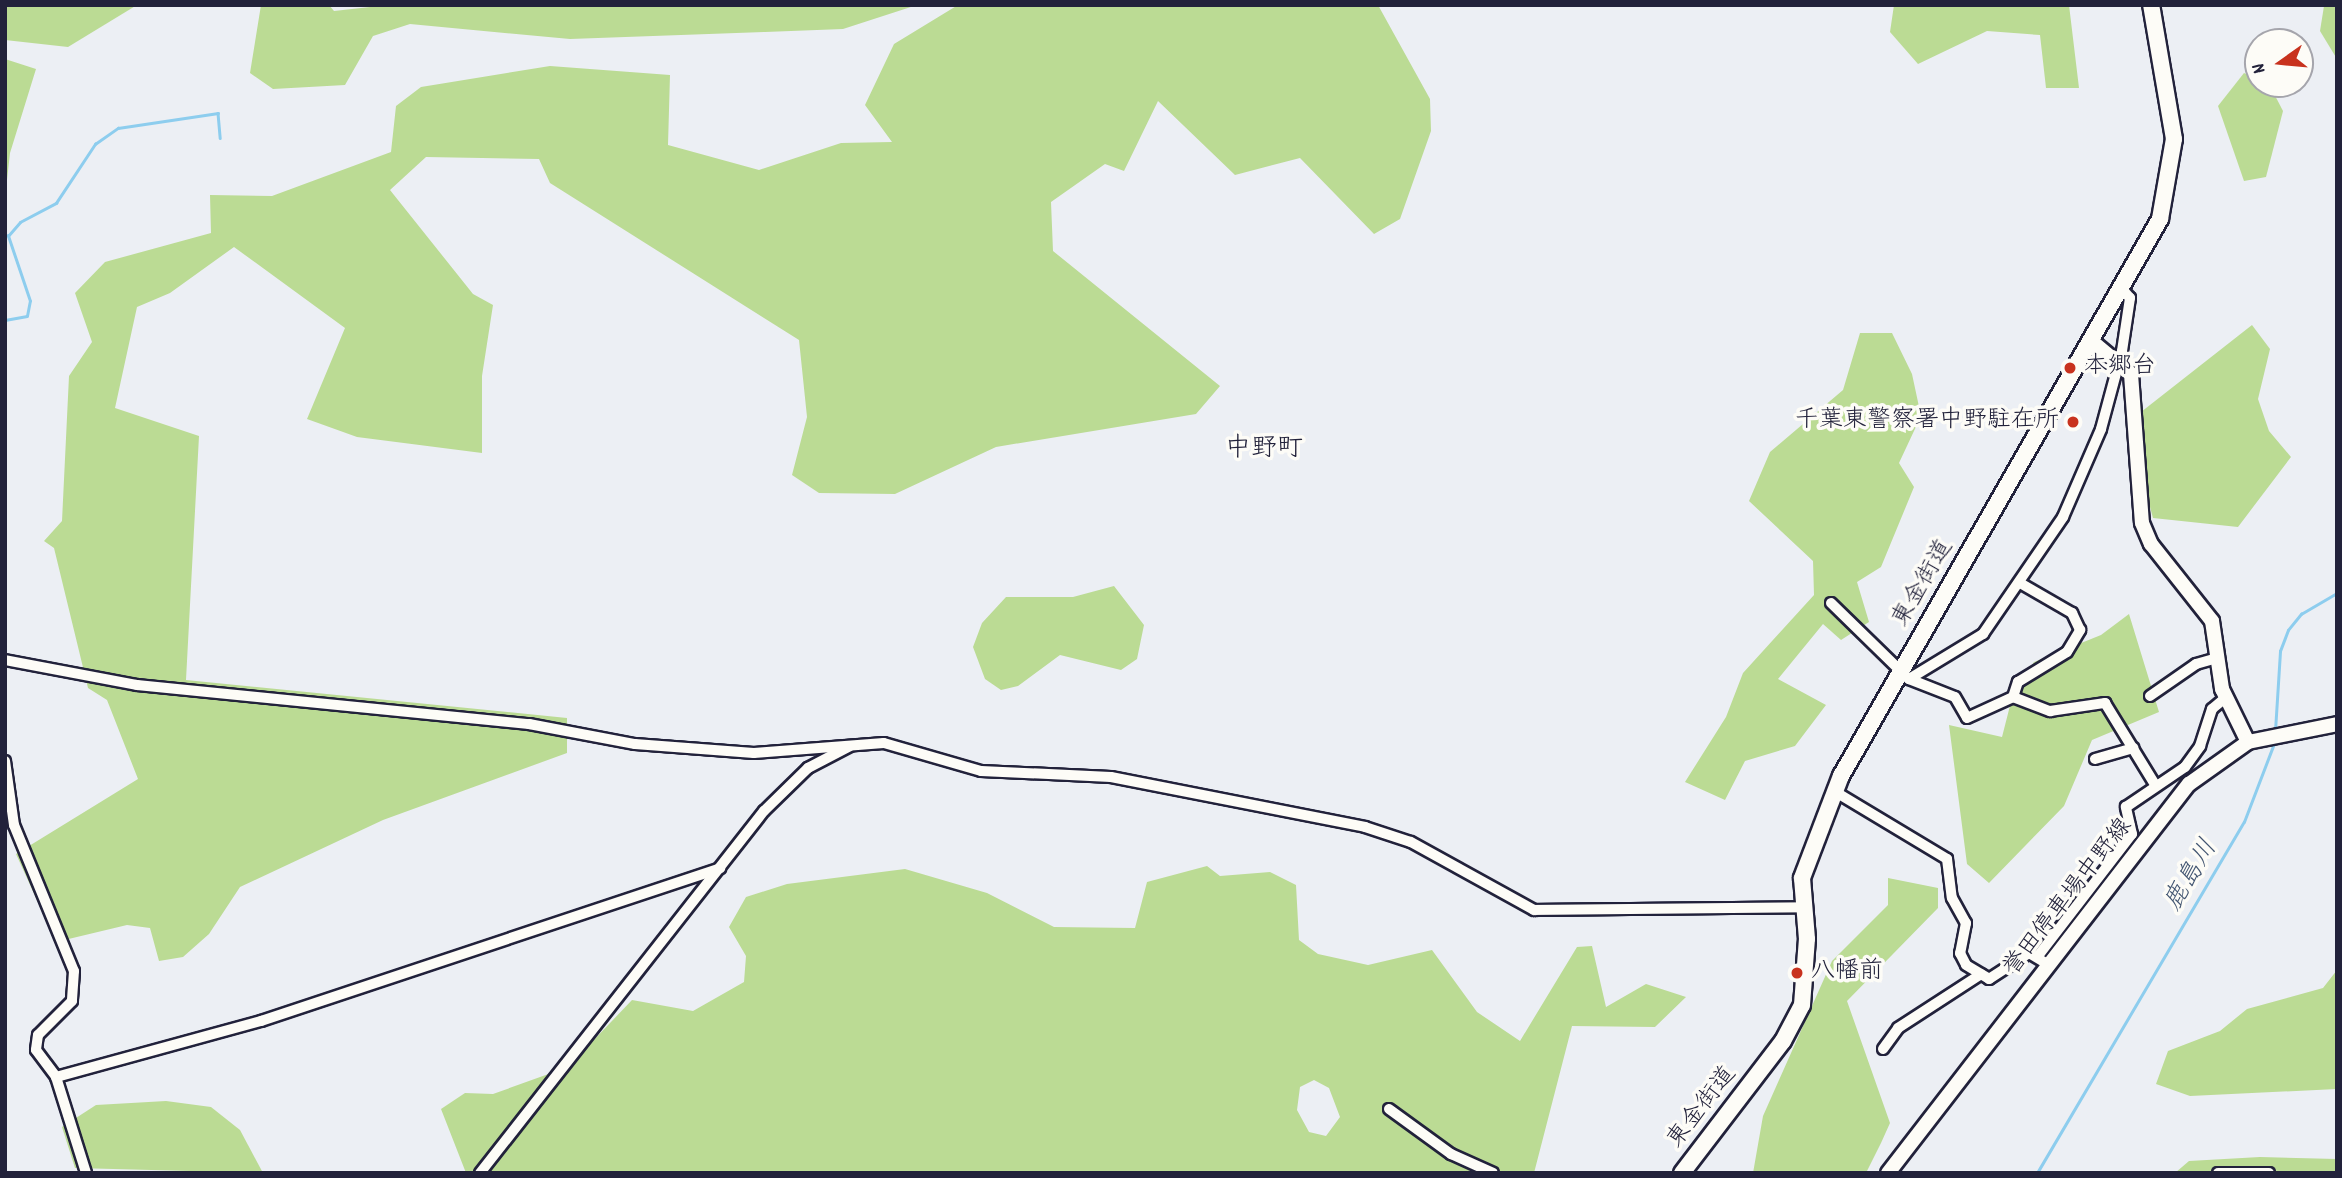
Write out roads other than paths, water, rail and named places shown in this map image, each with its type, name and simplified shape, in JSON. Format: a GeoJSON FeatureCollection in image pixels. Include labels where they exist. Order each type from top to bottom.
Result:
{"type":"FeatureCollection","features":[{"type":"Feature","properties":{"kind":"highway","name":"東金街道"},"geometry":{"type":"LineString","coordinates":[[1682,1173],[1783,1041],[1802,1005],[1807,852],[1834,790],[1904,675],[2124,291],[2160,219],[2173,169],[2171,110],[2151,5]]}},
{"type":"Feature","properties":{"kind":"main road"},"geometry":{"type":"LineString","coordinates":[[2094,343],[2119,358],[2134,383],[2146,533],[2212,621],[2224,699],[2248,742]]}},
{"type":"Feature","properties":{"kind":"main road","name":"誉田停車場中野線"},"geometry":{"type":"LineString","coordinates":[[1888,1173],[2042,960],[2183,779],[2248,742],[2267,735],[2337,724]]}},
{"type":"Feature","properties":{"kind":"street"},"geometry":{"type":"LineString","coordinates":[[1904,675],[1983,634],[2020,583],[2072,500],[2119,358],[2130,298],[2124,291]]}},
{"type":"Feature","properties":{"kind":"street"},"geometry":{"type":"LineString","coordinates":[[2013,697],[2018,682],[2067,652],[2080,630],[2072,613],[2020,583]]}},
{"type":"Feature","properties":{"kind":"street"},"geometry":{"type":"LineString","coordinates":[[1831,603],[1904,675],[1955,697],[1967,718],[2013,697],[2050,711],[2100,701],[2154,783]]}},
{"type":"Feature","properties":{"kind":"street"},"geometry":{"type":"LineString","coordinates":[[2150,696],[2196,664],[2217,658]]}},
{"type":"Feature","properties":{"kind":"street"},"geometry":{"type":"LineString","coordinates":[[5,660],[137,685],[529,724],[635,744],[754,753],[856,743],[908,747],[981,771],[1111,777],[1364,827],[1411,842],[1534,910],[1804,907]]}},
{"type":"Feature","properties":{"kind":"street"},"geometry":{"type":"LineString","coordinates":[[1834,790],[1947,859],[1952,898],[1966,923],[1960,953],[1989,979],[2018,957],[2042,960],[2132,834],[2126,807],[2154,783],[2183,779],[2224,699]]}},
{"type":"Feature","properties":{"kind":"street"},"geometry":{"type":"LineString","coordinates":[[480,1173],[720,868],[808,768],[856,743]]}},
{"type":"Feature","properties":{"kind":"street"},"geometry":{"type":"LineString","coordinates":[[2095,759],[2133,748]]}},
{"type":"Feature","properties":{"kind":"street"},"geometry":{"type":"LineString","coordinates":[[5,761],[13,825],[74,971],[72,1001],[38,1035],[36,1050],[56,1077],[86,1173]]}},
{"type":"Feature","properties":{"kind":"street"},"geometry":{"type":"LineString","coordinates":[[56,1077],[261,1021],[720,868]]}},
{"type":"Feature","properties":{"kind":"street"},"geometry":{"type":"LineString","coordinates":[[1883,1049],[1898,1028],[1981,974]]}},
{"type":"Feature","properties":{"kind":"street"},"geometry":{"type":"LineString","coordinates":[[1389,1109],[1451,1154],[1493,1173]]}},
{"type":"Feature","properties":{"kind":"street"},"geometry":{"type":"LineString","coordinates":[[2218,1173],[2269,1173]]}},
{"type":"Feature","properties":{"kind":"waterway"},"geometry":{"type":"LineString","coordinates":[[5,320],[27,316],[30,301],[8,236],[20,222],[56,203],[95,144],[118,128],[218,113],[220,138]]}},
{"type":"Feature","properties":{"kind":"waterway","name":"鹿島川"},"geometry":{"type":"LineString","coordinates":[[2275,731],[2280,651],[2288,630],[2301,614],[2337,593]]}},
{"type":"Feature","properties":{"kind":"waterway","name":"鹿島川"},"geometry":{"type":"LineString","coordinates":[[2037,1173],[2244,822],[2275,741]]}},
{"type":"Feature","properties":{"kind":"place","name":"本郷台"},"geometry":{"type":"Point","coordinates":[2070,368]}},
{"type":"Feature","properties":{"kind":"place","name":"千葉東警察署中野駐在所"},"geometry":{"type":"Point","coordinates":[2073,422]}},
{"type":"Feature","properties":{"kind":"place","name":"八幡前"},"geometry":{"type":"Point","coordinates":[1797,973]}},
{"type":"Feature","properties":{"kind":"district","name":"中野町"},"geometry":{"type":"Point","coordinates":[1264,450]}}]}
